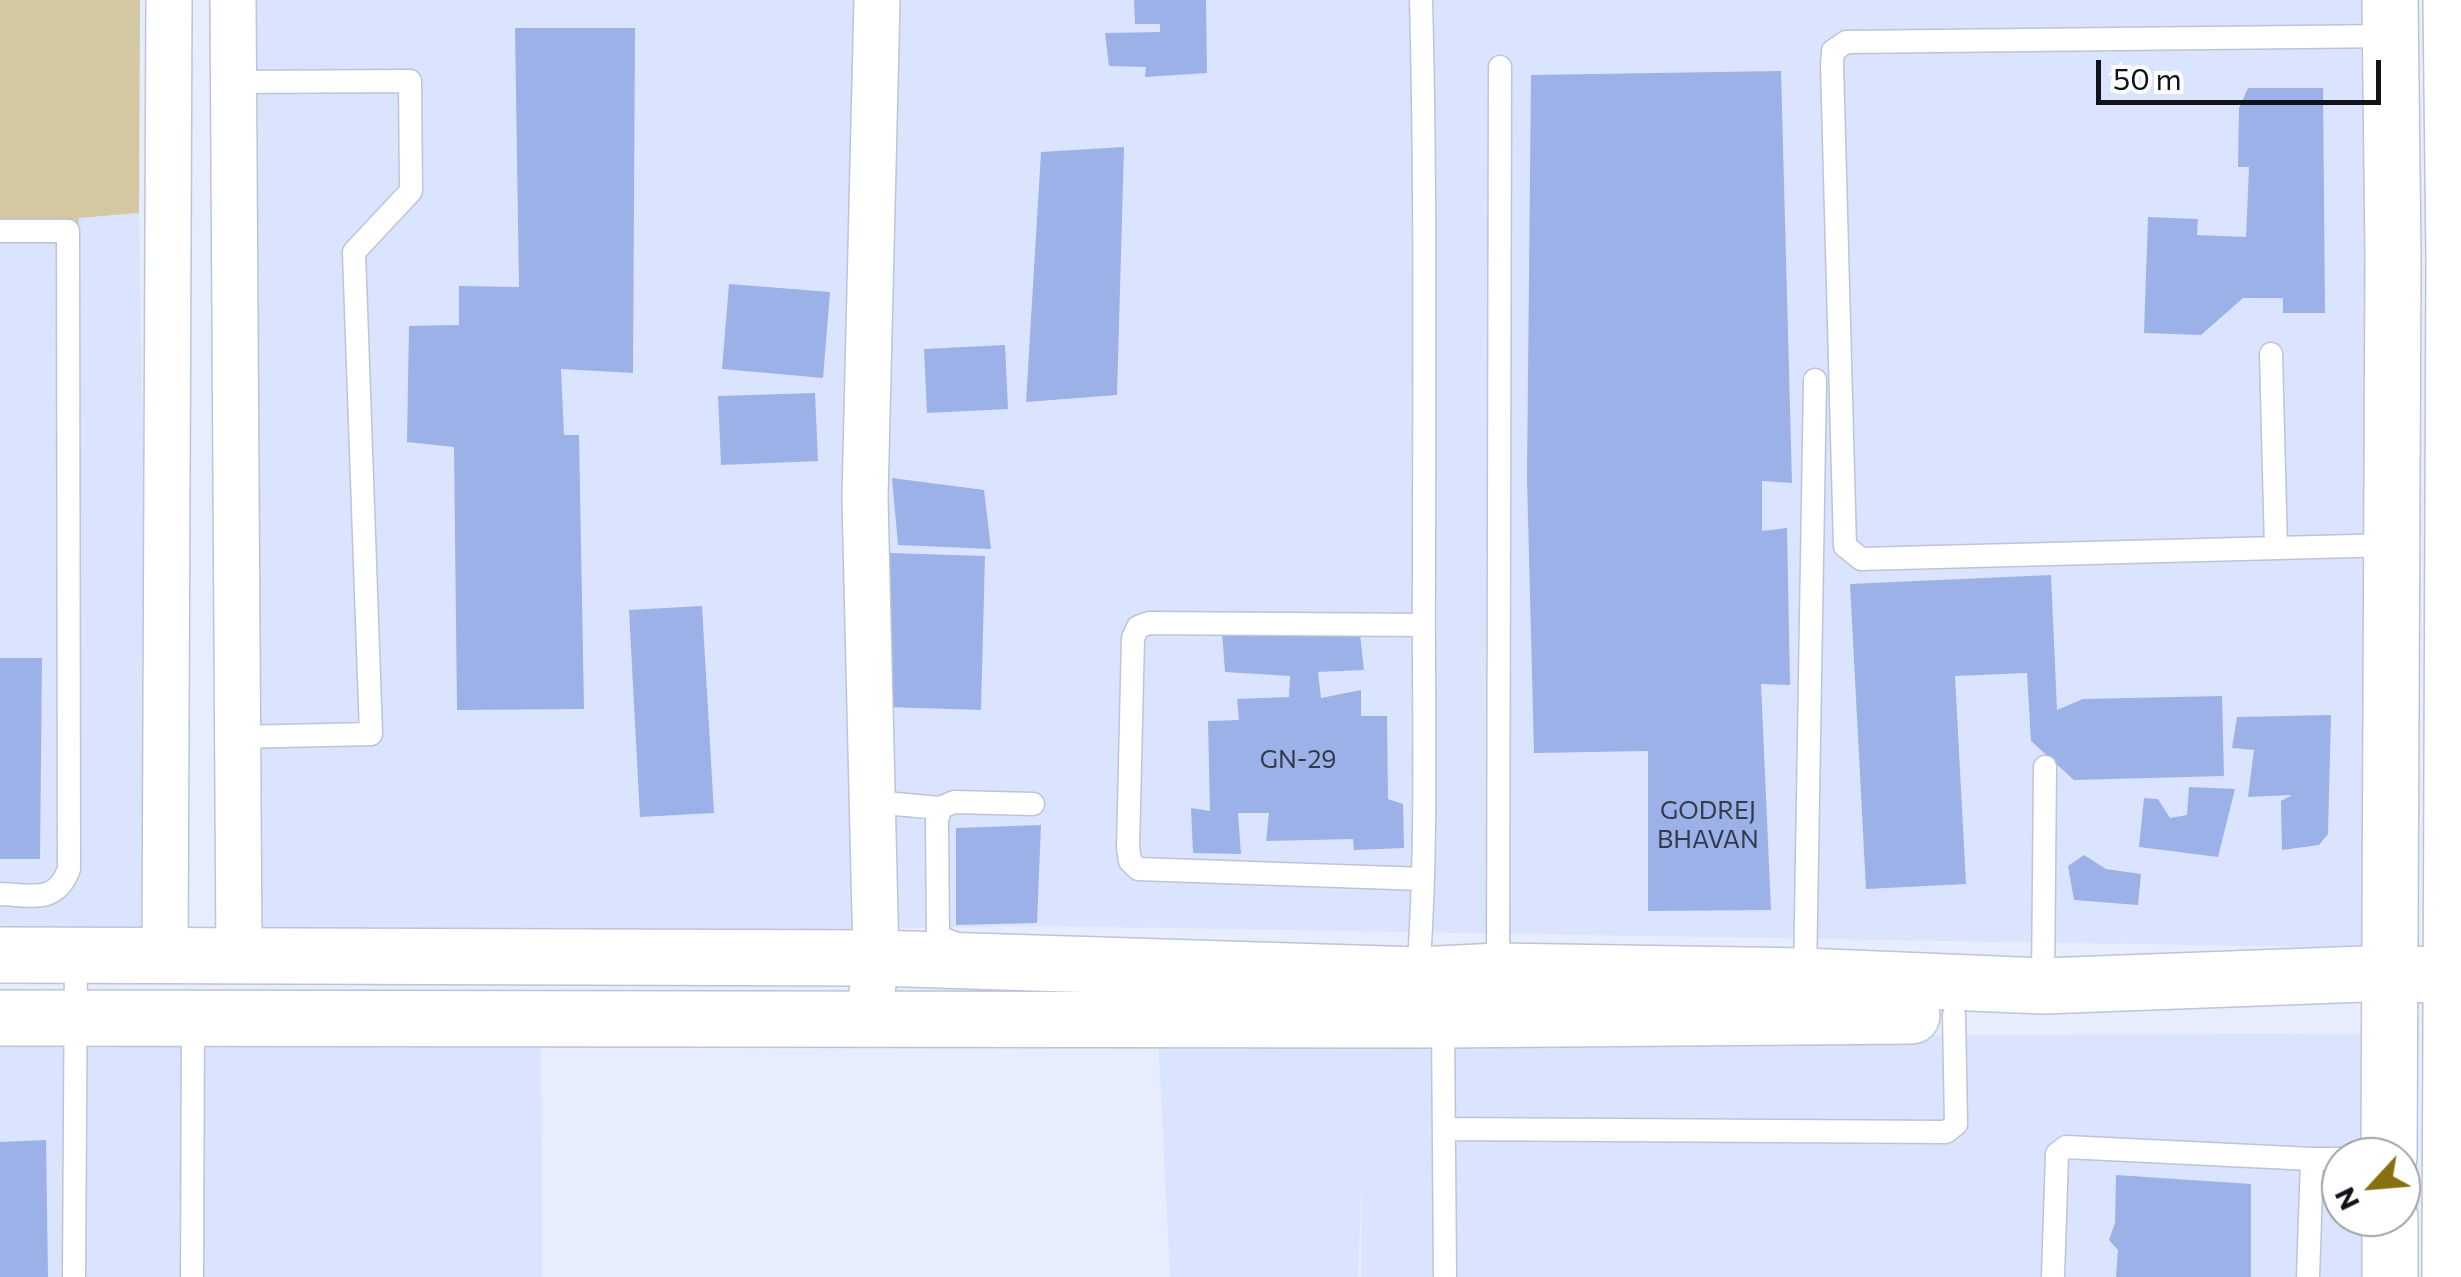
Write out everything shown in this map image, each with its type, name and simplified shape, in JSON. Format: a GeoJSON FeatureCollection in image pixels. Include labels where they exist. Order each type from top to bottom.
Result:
{"type":"FeatureCollection","features":[{"type":"Feature","properties":{"kind":"main road"},"geometry":{"type":"LineString","coordinates":[[2450,1277],[2456,1069],[2450,993],[2454,279],[2451,0]]}},
{"type":"Feature","properties":{"kind":"main road"},"geometry":{"type":"LineString","coordinates":[[2390,18],[2390,1137]]}},
{"type":"Feature","properties":{"kind":"main road"},"geometry":{"type":"LineString","coordinates":[[0,956],[876,958],[938,948],[1430,997],[1954,1015],[2390,990]]}},
{"type":"Feature","properties":{"kind":"main road"},"geometry":{"type":"LineString","coordinates":[[448,956],[450,1017]]}},
{"type":"Feature","properties":{"kind":"main road"},"geometry":{"type":"LineString","coordinates":[[0,1018],[868,1018],[1430,997],[1498,972],[2450,993]]}},
{"type":"Feature","properties":{"kind":"main road"},"geometry":{"type":"LineString","coordinates":[[2390,1237],[2390,1277]]}},
{"type":"Feature","properties":{"kind":"street"},"geometry":{"type":"LineString","coordinates":[[165,956],[169,0]]}},
{"type":"Feature","properties":{"kind":"street"},"geometry":{"type":"LineString","coordinates":[[233,0],[239,956]]}},
{"type":"Feature","properties":{"kind":"street"},"geometry":{"type":"LineString","coordinates":[[868,1018],[876,958],[866,498],[877,0]]}},
{"type":"Feature","properties":{"kind":"lane"},"geometry":{"type":"LineString","coordinates":[[1420,0],[1424,132],[1423,880],[1444,1130],[1445,1277]]}},
{"type":"Feature","properties":{"kind":"lane"},"geometry":{"type":"LineString","coordinates":[[2390,18],[1846,42],[1832,51],[1845,546],[1852,555],[1861,559],[2392,545]]}},
{"type":"Feature","properties":{"kind":"lane"},"geometry":{"type":"LineString","coordinates":[[1498,972],[1500,68]]}},
{"type":"Feature","properties":{"kind":"lane"},"geometry":{"type":"LineString","coordinates":[[234,82],[410,81],[411,191],[354,252],[371,734],[237,736]]}},
{"type":"Feature","properties":{"kind":"lane"},"geometry":{"type":"LineString","coordinates":[[0,231],[68,231],[70,695],[69,868],[63,886],[48,895],[0,894]]}},
{"type":"Feature","properties":{"kind":"lane"},"geometry":{"type":"LineString","coordinates":[[2271,354],[2276,548]]}},
{"type":"Feature","properties":{"kind":"lane"},"geometry":{"type":"LineString","coordinates":[[1805,976],[1814,380]]}},
{"type":"Feature","properties":{"kind":"lane"},"geometry":{"type":"LineString","coordinates":[[1423,880],[1138,869],[1130,861],[1128,848],[1133,638],[1138,627],[1148,623],[1424,624]]}},
{"type":"Feature","properties":{"kind":"lane"},"geometry":{"type":"LineString","coordinates":[[2043,986],[2045,767]]}},
{"type":"Feature","properties":{"kind":"lane"},"geometry":{"type":"LineString","coordinates":[[873,802],[940,808],[954,802],[1033,804]]}},
{"type":"Feature","properties":{"kind":"lane"},"geometry":{"type":"LineString","coordinates":[[940,808],[936,821],[938,948],[1027,945]]}},
{"type":"Feature","properties":{"kind":"lane"},"geometry":{"type":"LineString","coordinates":[[74,1277],[76,956]]}},
{"type":"Feature","properties":{"kind":"lane"},"geometry":{"type":"LineString","coordinates":[[1444,1130],[1946,1132],[1956,1124],[1954,1015]]}},
{"type":"Feature","properties":{"kind":"lane"},"geometry":{"type":"LineString","coordinates":[[192,1277],[193,1020]]}},
{"type":"Feature","properties":{"kind":"lane"},"geometry":{"type":"LineString","coordinates":[[2053,1277],[2057,1154],[2066,1148],[2321,1159]]}},
{"type":"Feature","properties":{"kind":"lane"},"geometry":{"type":"LineString","coordinates":[[2308,1277],[2312,1159]]}},
{"type":"Feature","properties":{"kind":"shaded area"},"geometry":{"type":"Polygon","coordinates":[[[0,0],[140,0],[139,213],[79,218],[77,244],[0,242],[0,0]]]}},
{"type":"Feature","properties":{"kind":"shaded area"},"geometry":{"type":"Polygon","coordinates":[[[240,0],[2370,0],[2377,948],[1040,926],[240,939],[240,0]]]}},
{"type":"Feature","properties":{"kind":"shaded area"},"geometry":{"type":"Polygon","coordinates":[[[139,213],[152,945],[0,938],[0,242],[77,243],[79,218],[139,213]]]}},
{"type":"Feature","properties":{"kind":"shaded area"},"geometry":{"type":"Polygon","coordinates":[[[2375,1034],[2374,1137],[2321,1137],[2321,1237],[2374,1237],[2373,1277],[1361,1277],[1362,1170],[1358,1277],[1170,1277],[1158,1037],[2375,1034]]]}},
{"type":"Feature","properties":{"kind":"shaded area"},"geometry":{"type":"Polygon","coordinates":[[[541,1036],[542,1277],[0,1277],[0,1045],[541,1036]]]}},
{"type":"Feature","properties":{"kind":"building"},"geometry":{"type":"Polygon","coordinates":[[[1134,0],[1206,0],[1207,73],[1145,77],[1146,67],[1109,66],[1105,33],[1160,32],[1160,24],[1135,24],[1134,0]]]}},
{"type":"Feature","properties":{"kind":"building"},"geometry":{"type":"Polygon","coordinates":[[[515,28],[635,28],[633,373],[561,369],[564,435],[579,435],[584,709],[457,710],[454,447],[407,442],[409,326],[459,325],[459,286],[519,287],[515,28]]]}},
{"type":"Feature","properties":{"kind":"building"},"geometry":{"type":"Polygon","coordinates":[[[1781,71],[1792,483],[1762,481],[1762,531],[1787,528],[1790,685],[1761,684],[1771,910],[1648,911],[1648,751],[1534,753],[1527,477],[1531,75],[1781,71]]]}},
{"type":"Feature","properties":{"kind":"building"},"geometry":{"type":"Polygon","coordinates":[[[2248,88],[2323,88],[2325,313],[2283,313],[2283,298],[2243,298],[2201,335],[2144,333],[2148,217],[2198,219],[2197,235],[2246,237],[2249,167],[2238,167],[2239,108],[2248,88]]]}},
{"type":"Feature","properties":{"kind":"building"},"geometry":{"type":"Polygon","coordinates":[[[1124,147],[1117,395],[1026,402],[1041,152],[1124,147]]]}},
{"type":"Feature","properties":{"kind":"building"},"geometry":{"type":"Polygon","coordinates":[[[729,284],[830,292],[823,378],[722,369],[729,284]]]}},
{"type":"Feature","properties":{"kind":"building"},"geometry":{"type":"Polygon","coordinates":[[[1005,345],[1008,409],[927,413],[924,349],[1005,345]]]}},
{"type":"Feature","properties":{"kind":"building"},"geometry":{"type":"Polygon","coordinates":[[[815,393],[818,461],[721,465],[718,396],[815,393]]]}},
{"type":"Feature","properties":{"kind":"building"},"geometry":{"type":"Polygon","coordinates":[[[892,478],[984,490],[991,549],[898,545],[892,478]]]}},
{"type":"Feature","properties":{"kind":"building"},"geometry":{"type":"Polygon","coordinates":[[[889,553],[985,556],[981,710],[885,707],[889,553]]]}},
{"type":"Feature","properties":{"kind":"building"},"geometry":{"type":"Polygon","coordinates":[[[2051,575],[2057,710],[2083,699],[2222,696],[2224,776],[2074,780],[2031,741],[2027,673],[1955,676],[1966,884],[1866,889],[1850,584],[2051,575]]]}},
{"type":"Feature","properties":{"kind":"building"},"geometry":{"type":"Polygon","coordinates":[[[702,606],[714,813],[640,817],[629,610],[702,606]]]}},
{"type":"Feature","properties":{"kind":"building"},"geometry":{"type":"Polygon","coordinates":[[[1222,632],[1360,634],[1364,670],[1318,672],[1321,698],[1361,690],[1361,716],[1387,716],[1388,799],[1403,804],[1404,848],[1354,850],[1353,839],[1266,841],[1269,813],[1238,813],[1241,854],[1193,853],[1191,808],[1210,811],[1208,721],[1239,720],[1237,699],[1289,697],[1290,676],[1225,672],[1222,632]]]}},
{"type":"Feature","properties":{"kind":"building"},"geometry":{"type":"Polygon","coordinates":[[[0,658],[42,658],[40,859],[0,859],[0,658]]]}},
{"type":"Feature","properties":{"kind":"building"},"geometry":{"type":"Polygon","coordinates":[[[2331,715],[2328,834],[2319,845],[2282,850],[2281,801],[2292,795],[2248,797],[2254,750],[2232,748],[2237,717],[2331,715]]]}},
{"type":"Feature","properties":{"kind":"building"},"geometry":{"type":"Polygon","coordinates":[[[2189,787],[2235,789],[2218,857],[2139,847],[2144,798],[2158,799],[2170,818],[2187,815],[2189,787]]]}},
{"type":"Feature","properties":{"kind":"building"},"geometry":{"type":"Polygon","coordinates":[[[1041,825],[1037,923],[956,925],[956,828],[1041,825]]]}},
{"type":"Feature","properties":{"kind":"building"},"geometry":{"type":"Polygon","coordinates":[[[2084,855],[2106,869],[2141,874],[2138,905],[2074,900],[2068,866],[2084,855]]]}},
{"type":"Feature","properties":{"kind":"building"},"geometry":{"type":"Polygon","coordinates":[[[46,1140],[48,1277],[0,1277],[0,1142],[46,1140]]]}},
{"type":"Feature","properties":{"kind":"building"},"geometry":{"type":"Polygon","coordinates":[[[2116,1175],[2251,1184],[2251,1277],[2116,1277],[2118,1250],[2109,1240],[2115,1223],[2116,1175]]]}}]}
